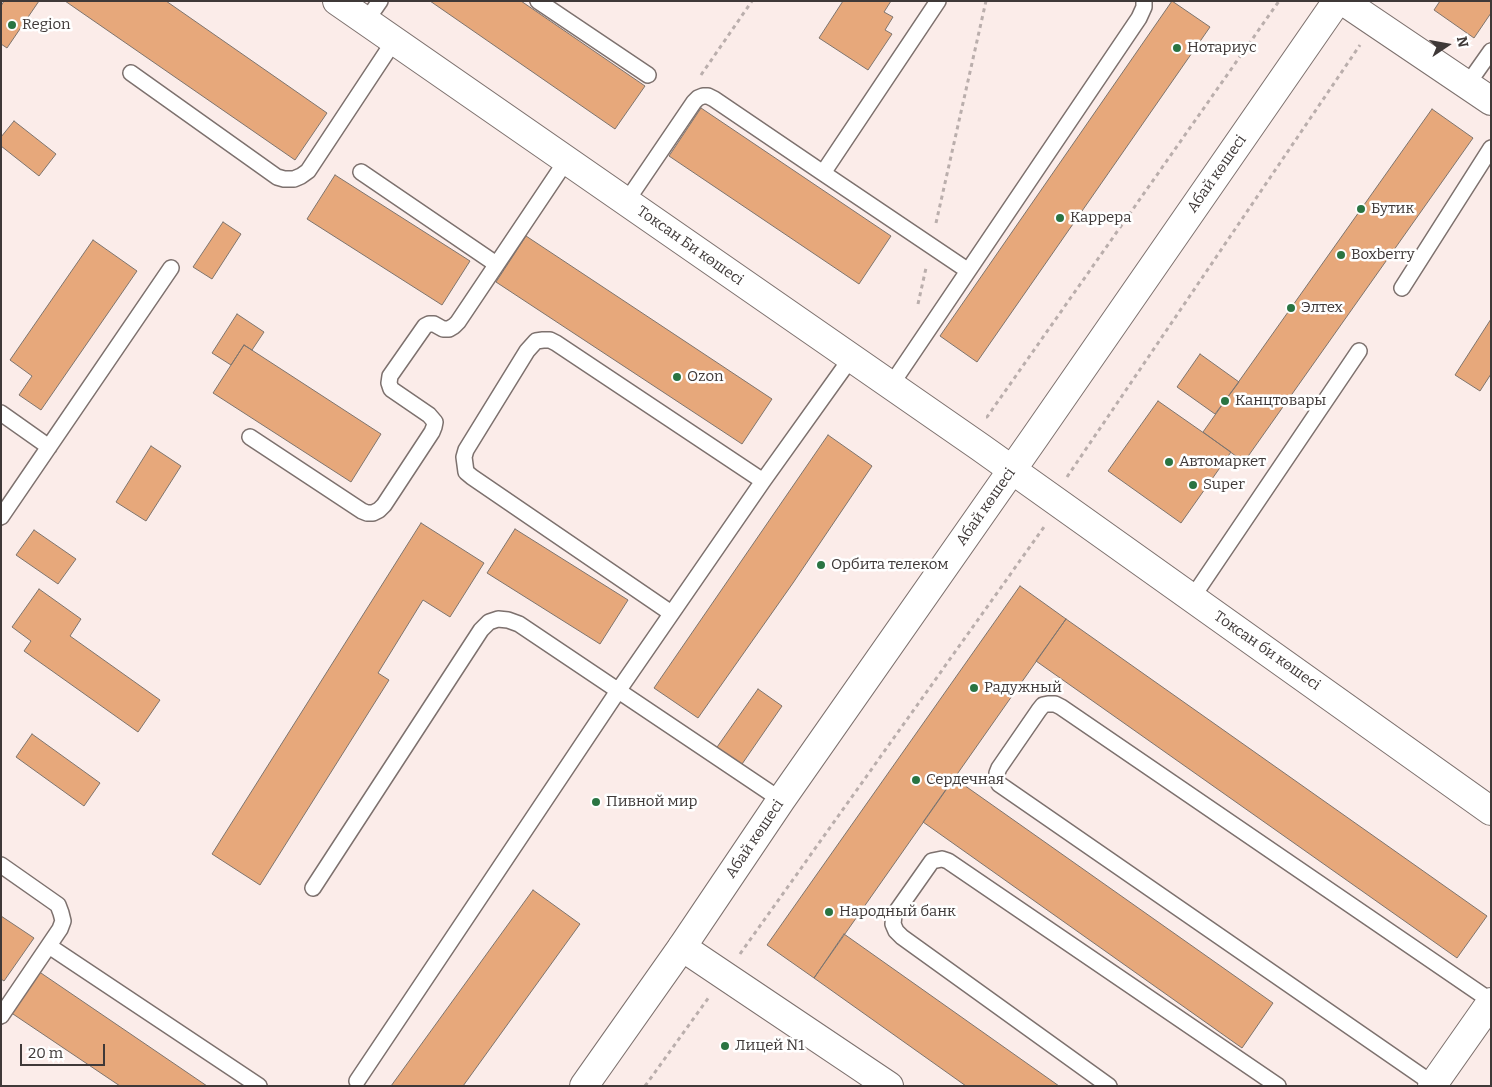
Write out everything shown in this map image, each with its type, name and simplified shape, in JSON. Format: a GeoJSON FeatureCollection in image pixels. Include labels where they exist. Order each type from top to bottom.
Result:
{"type":"FeatureCollection","features":[{"type":"Feature","properties":{"kind":"street","name":"Токсан Би көшесі"},"geometry":{"type":"LineString","coordinates":[[337,1],[373,11],[394,41],[1052,498]]}},
{"type":"Feature","properties":{"kind":"street","name":"Абай көшесі"},"geometry":{"type":"LineString","coordinates":[[584,1086],[1337,1]]}},
{"type":"Feature","properties":{"kind":"street"},"geometry":{"type":"LineString","coordinates":[[1343,1],[1491,101]]}},
{"type":"Feature","properties":{"kind":"street","name":"Токсан би көшесі"},"geometry":{"type":"LineString","coordinates":[[1052,498],[1491,811]]}},
{"type":"Feature","properties":{"kind":"street"},"geometry":{"type":"LineString","coordinates":[[682,947],[889,1086]]}},
{"type":"Feature","properties":{"kind":"street"},"geometry":{"type":"LineString","coordinates":[[1432,1085],[1491,1001]]}},
{"type":"Feature","properties":{"kind":"lane"},"geometry":{"type":"LineString","coordinates":[[538,1],[648,75]]}},
{"type":"Feature","properties":{"kind":"lane"},"geometry":{"type":"LineString","coordinates":[[823,172],[938,1]]}},
{"type":"Feature","properties":{"kind":"lane"},"geometry":{"type":"LineString","coordinates":[[890,384],[1140,18],[1144,1]]}},
{"type":"Feature","properties":{"kind":"lane"},"geometry":{"type":"LineString","coordinates":[[131,73],[277,177],[294,179],[308,171],[394,41]]}},
{"type":"Feature","properties":{"kind":"lane"},"geometry":{"type":"LineString","coordinates":[[1467,85],[1491,51]]}},
{"type":"Feature","properties":{"kind":"lane"},"geometry":{"type":"LineString","coordinates":[[626,202],[694,102],[698,98],[708,96],[967,270]]}},
{"type":"Feature","properties":{"kind":"lane"},"geometry":{"type":"LineString","coordinates":[[1402,288],[1491,148]]}},
{"type":"Feature","properties":{"kind":"lane"},"geometry":{"type":"LineString","coordinates":[[250,437],[362,511],[374,513],[379,510],[426,440],[435,422],[429,415],[391,388],[389,383],[390,376],[424,326],[434,324],[443,329],[454,326],[566,161]]}},
{"type":"Feature","properties":{"kind":"lane"},"geometry":{"type":"LineString","coordinates":[[361,172],[496,264]]}},
{"type":"Feature","properties":{"kind":"lane"},"geometry":{"type":"LineString","coordinates":[[1,517],[171,268]]}},
{"type":"Feature","properties":{"kind":"lane"},"geometry":{"type":"LineString","coordinates":[[671,614],[466,472],[464,457],[466,450],[527,351],[536,341],[550,340],[556,343],[763,480]]}},
{"type":"Feature","properties":{"kind":"lane"},"geometry":{"type":"LineString","coordinates":[[1192,598],[1359,351]]}},
{"type":"Feature","properties":{"kind":"lane"},"geometry":{"type":"LineString","coordinates":[[357,1081],[618,690],[763,480],[851,358]]}},
{"type":"Feature","properties":{"kind":"lane"},"geometry":{"type":"LineString","coordinates":[[1,413],[49,447]]}},
{"type":"Feature","properties":{"kind":"lane"},"geometry":{"type":"LineString","coordinates":[[314,888],[481,630],[488,622],[498,619],[519,624],[781,800]]}},
{"type":"Feature","properties":{"kind":"lane"},"geometry":{"type":"LineString","coordinates":[[1432,1085],[999,784],[996,773],[1039,710],[1048,704],[1055,704],[1060,707],[1491,1001]]}},
{"type":"Feature","properties":{"kind":"lane"},"geometry":{"type":"LineString","coordinates":[[1109,1086],[896,931],[893,924],[894,915],[932,861],[942,859],[948,861],[1278,1086]]}},
{"type":"Feature","properties":{"kind":"lane"},"geometry":{"type":"LineString","coordinates":[[1,865],[58,905],[63,921],[49,946],[1,1016]]}},
{"type":"Feature","properties":{"kind":"lane"},"geometry":{"type":"LineString","coordinates":[[49,946],[259,1086]]}},
{"type":"Feature","properties":{"kind":"path"},"geometry":{"type":"LineString","coordinates":[[916,310],[986,1]]}},
{"type":"Feature","properties":{"kind":"path"},"geometry":{"type":"LineString","coordinates":[[987,417],[1279,1]]}},
{"type":"Feature","properties":{"kind":"path"},"geometry":{"type":"LineString","coordinates":[[1067,477],[1375,24]]}},
{"type":"Feature","properties":{"kind":"path"},"geometry":{"type":"LineString","coordinates":[[645,1086],[725,975],[1052,498]]}},
{"type":"Feature","properties":{"kind":"building","name":"Region"},"geometry":{"type":"Polygon","coordinates":[[[4,1],[39,1],[7,48],[1,44],[1,6],[4,1]]]}},
{"type":"Feature","properties":{"kind":"building"},"geometry":{"type":"Polygon","coordinates":[[[65,1],[166,1],[327,113],[295,160],[65,1]]]}},
{"type":"Feature","properties":{"kind":"building"},"geometry":{"type":"Polygon","coordinates":[[[430,1],[521,1],[645,86],[615,129],[430,1]]]}},
{"type":"Feature","properties":{"kind":"building"},"geometry":{"type":"Polygon","coordinates":[[[843,1],[891,1],[884,12],[893,17],[885,30],[892,34],[868,70],[819,38],[843,1]]]}},
{"type":"Feature","properties":{"kind":"building"},"geometry":{"type":"Polygon","coordinates":[[[1172,1],[1210,27],[977,362],[940,336],[1172,1]]]}},
{"type":"Feature","properties":{"kind":"building"},"geometry":{"type":"Polygon","coordinates":[[[1440,1],[1491,1],[1491,13],[1474,38],[1434,10],[1440,1]]]}},
{"type":"Feature","properties":{"kind":"building"},"geometry":{"type":"Polygon","coordinates":[[[701,108],[891,236],[859,284],[669,156],[701,108]]]}},
{"type":"Feature","properties":{"kind":"building"},"geometry":{"type":"Polygon","coordinates":[[[1432,109],[1473,138],[1244,462],[1203,432],[1432,109]]]}},
{"type":"Feature","properties":{"kind":"building"},"geometry":{"type":"Polygon","coordinates":[[[14,121],[56,154],[39,176],[1,146],[1,137],[14,121]]]}},
{"type":"Feature","properties":{"kind":"building"},"geometry":{"type":"Polygon","coordinates":[[[335,175],[470,261],[442,305],[307,219],[335,175]]]}},
{"type":"Feature","properties":{"kind":"building"},"geometry":{"type":"Polygon","coordinates":[[[223,222],[241,234],[212,279],[193,267],[223,222]]]}},
{"type":"Feature","properties":{"kind":"building"},"geometry":{"type":"Polygon","coordinates":[[[526,236],[772,399],[742,444],[496,282],[526,236]]]}},
{"type":"Feature","properties":{"kind":"building"},"geometry":{"type":"Polygon","coordinates":[[[93,240],[137,271],[41,410],[19,395],[32,376],[10,360],[93,240]]]}},
{"type":"Feature","properties":{"kind":"building"},"geometry":{"type":"Polygon","coordinates":[[[237,314],[264,332],[252,350],[244,345],[231,365],[212,353],[237,314]]]}},
{"type":"Feature","properties":{"kind":"building"},"geometry":{"type":"Polygon","coordinates":[[[1491,319],[1491,374],[1480,391],[1455,375],[1491,319]]]}},
{"type":"Feature","properties":{"kind":"building"},"geometry":{"type":"Polygon","coordinates":[[[244,345],[381,434],[351,482],[213,393],[244,345]]]}},
{"type":"Feature","properties":{"kind":"building"},"geometry":{"type":"Polygon","coordinates":[[[1200,354],[1239,382],[1215,414],[1177,387],[1200,354]]]}},
{"type":"Feature","properties":{"kind":"building","name":"Автомаркет"},"geometry":{"type":"Polygon","coordinates":[[[1158,401],[1231,452],[1181,523],[1108,471],[1158,401]]]}},
{"type":"Feature","properties":{"kind":"building"},"geometry":{"type":"Polygon","coordinates":[[[828,435],[872,466],[698,718],[654,688],[828,435]]]}},
{"type":"Feature","properties":{"kind":"building"},"geometry":{"type":"Polygon","coordinates":[[[151,446],[181,466],[146,521],[116,502],[151,446]]]}},
{"type":"Feature","properties":{"kind":"building"},"geometry":{"type":"Polygon","coordinates":[[[421,523],[484,563],[450,617],[423,600],[378,673],[389,680],[260,885],[212,854],[421,523]]]}},
{"type":"Feature","properties":{"kind":"building"},"geometry":{"type":"Polygon","coordinates":[[[515,529],[628,600],[600,644],[487,573],[515,529]]]}},
{"type":"Feature","properties":{"kind":"building"},"geometry":{"type":"Polygon","coordinates":[[[34,530],[76,559],[58,584],[16,555],[34,530]]]}},
{"type":"Feature","properties":{"kind":"building"},"geometry":{"type":"Polygon","coordinates":[[[1020,586],[1066,619],[814,978],[767,945],[1020,586]]]}},
{"type":"Feature","properties":{"kind":"building"},"geometry":{"type":"Polygon","coordinates":[[[39,589],[81,619],[70,636],[160,700],[138,732],[24,651],[31,641],[12,627],[39,589]]]}},
{"type":"Feature","properties":{"kind":"building"},"geometry":{"type":"Polygon","coordinates":[[[1066,619],[1487,916],[1457,958],[1036,661],[1066,619]]]}},
{"type":"Feature","properties":{"kind":"building"},"geometry":{"type":"Polygon","coordinates":[[[758,689],[782,706],[740,767],[715,750],[758,689]]]}},
{"type":"Feature","properties":{"kind":"building"},"geometry":{"type":"Polygon","coordinates":[[[32,734],[100,783],[84,806],[16,757],[32,734]]]}},
{"type":"Feature","properties":{"kind":"building"},"geometry":{"type":"Polygon","coordinates":[[[954,778],[1273,1003],[1242,1048],[923,822],[954,778]]]}},
{"type":"Feature","properties":{"kind":"building"},"geometry":{"type":"Polygon","coordinates":[[[533,890],[580,924],[463,1086],[391,1086],[533,890]]]}},
{"type":"Feature","properties":{"kind":"building"},"geometry":{"type":"Polygon","coordinates":[[[1,916],[34,938],[4,981],[1,979],[1,916]]]}},
{"type":"Feature","properties":{"kind":"building"},"geometry":{"type":"Polygon","coordinates":[[[844,934],[1059,1086],[966,1086],[814,978],[844,934]]]}},
{"type":"Feature","properties":{"kind":"building"},"geometry":{"type":"Polygon","coordinates":[[[38,971],[207,1086],[120,1086],[10,1012],[38,971]]]}},
{"type":"Feature","properties":{"kind":"place","name":"Region"},"geometry":{"type":"Point","coordinates":[12,25]}},
{"type":"Feature","properties":{"kind":"place","name":"Нотариус"},"geometry":{"type":"Point","coordinates":[1177,48]}},
{"type":"Feature","properties":{"kind":"place","name":"Бутик"},"geometry":{"type":"Point","coordinates":[1361,209]}},
{"type":"Feature","properties":{"kind":"place","name":"Каррера"},"geometry":{"type":"Point","coordinates":[1060,218]}},
{"type":"Feature","properties":{"kind":"place","name":"Boxberry"},"geometry":{"type":"Point","coordinates":[1341,255]}},
{"type":"Feature","properties":{"kind":"place","name":"Элтех"},"geometry":{"type":"Point","coordinates":[1291,308]}},
{"type":"Feature","properties":{"kind":"place","name":"Ozon"},"geometry":{"type":"Point","coordinates":[677,377]}},
{"type":"Feature","properties":{"kind":"place","name":"Канцтовары"},"geometry":{"type":"Point","coordinates":[1225,401]}},
{"type":"Feature","properties":{"kind":"place","name":"Автомаркет"},"geometry":{"type":"Point","coordinates":[1169,462]}},
{"type":"Feature","properties":{"kind":"place","name":"Super"},"geometry":{"type":"Point","coordinates":[1193,485]}},
{"type":"Feature","properties":{"kind":"place","name":"Орбита телеком"},"geometry":{"type":"Point","coordinates":[821,565]}},
{"type":"Feature","properties":{"kind":"place","name":"Радужный"},"geometry":{"type":"Point","coordinates":[974,688]}},
{"type":"Feature","properties":{"kind":"place","name":"Сердечная"},"geometry":{"type":"Point","coordinates":[916,780]}},
{"type":"Feature","properties":{"kind":"place","name":"Пивной мир"},"geometry":{"type":"Point","coordinates":[596,802]}},
{"type":"Feature","properties":{"kind":"place","name":"Народный банк"},"geometry":{"type":"Point","coordinates":[829,912]}},
{"type":"Feature","properties":{"kind":"place","name":"Лицей N1"},"geometry":{"type":"Point","coordinates":[725,1046]}}]}
